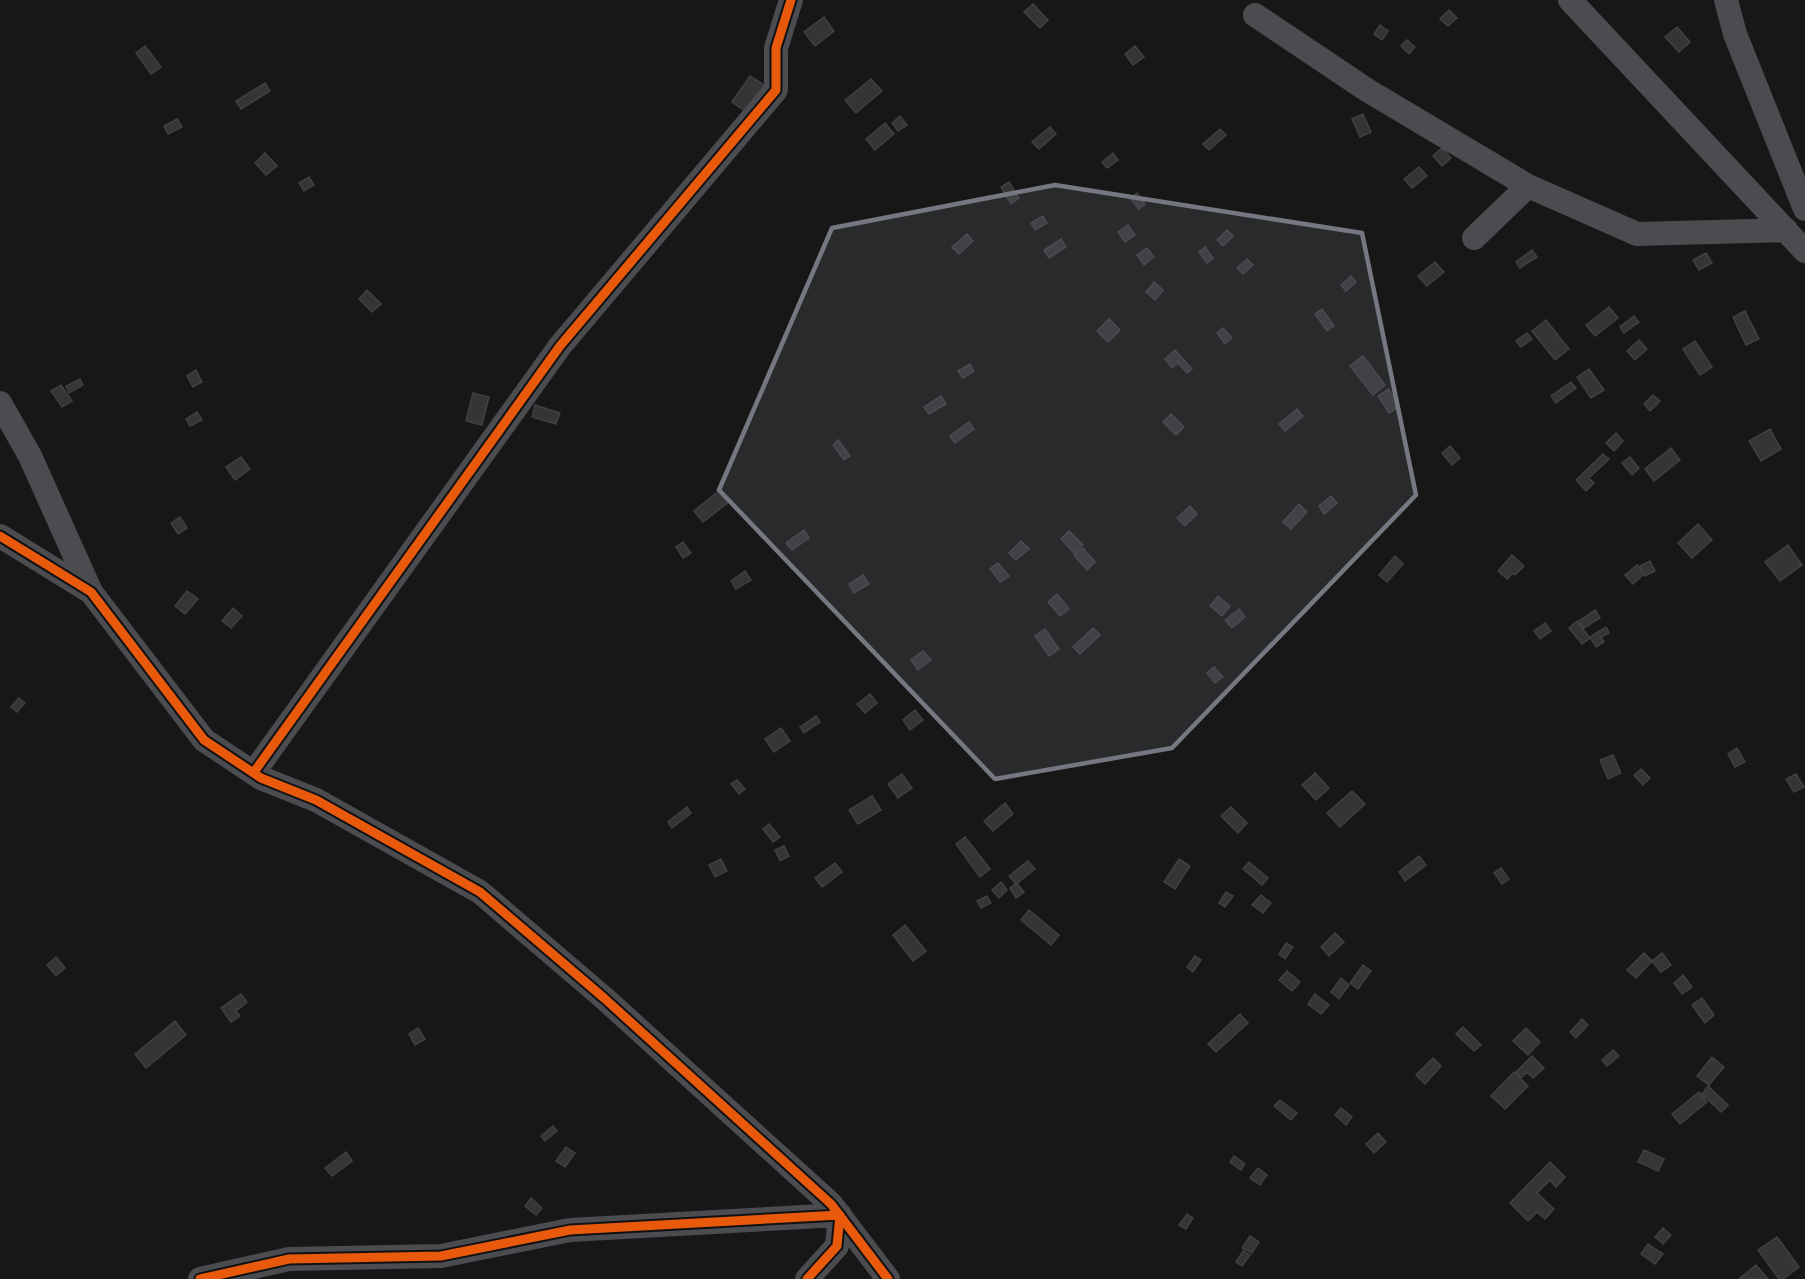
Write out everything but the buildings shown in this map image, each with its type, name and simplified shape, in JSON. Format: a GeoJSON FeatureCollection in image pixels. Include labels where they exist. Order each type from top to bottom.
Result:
{"type":"FeatureCollection","features":[{"type":"Feature","properties":{"kind":"street"},"geometry":{"type":"LineString","coordinates":[[254,772],[560,346],[776,90],[776,48],[791,0]]}},
{"type":"Feature","properties":{"kind":"street"},"geometry":{"type":"LineString","coordinates":[[1570,0],[1588,22],[1633,64],[1658,95],[1805,251]]}},
{"type":"Feature","properties":{"kind":"street"},"geometry":{"type":"LineString","coordinates":[[1726,0],[1735,34],[1805,209]]}},
{"type":"Feature","properties":{"kind":"street"},"geometry":{"type":"LineString","coordinates":[[1255,15],[1367,90],[1528,186],[1637,234],[1786,230]]}},
{"type":"Feature","properties":{"kind":"street"},"geometry":{"type":"LineString","coordinates":[[1474,238],[1528,186]]}},
{"type":"Feature","properties":{"kind":"street"},"geometry":{"type":"LineString","coordinates":[[0,403],[30,456],[91,592],[204,740],[254,772],[316,800],[480,892],[604,998],[831,1204],[888,1279]]}},
{"type":"Feature","properties":{"kind":"street"},"geometry":{"type":"LineString","coordinates":[[0,536],[91,592]]}},
{"type":"Feature","properties":{"kind":"street"},"geometry":{"type":"LineString","coordinates":[[200,1279],[289,1259],[441,1256],[570,1230],[840,1215]]}},
{"type":"Feature","properties":{"kind":"street"},"geometry":{"type":"LineString","coordinates":[[807,1279],[837,1246],[840,1215]]}},
{"type":"Feature","properties":{"kind":"highlighted area"},"geometry":{"type":"Polygon","coordinates":[[[1055,185],[1362,233],[1416,495],[1172,748],[995,779],[719,490],[832,228],[1055,185]]]}},
{"type":"Feature","properties":{"kind":"cycle path"},"geometry":{"type":"LineString","coordinates":[[254,772],[560,346],[776,90],[776,48],[791,0]]}},
{"type":"Feature","properties":{"kind":"cycle path"},"geometry":{"type":"LineString","coordinates":[[0,536],[91,592],[204,740],[261,778],[316,800],[480,892],[604,998],[831,1204],[888,1279]]}},
{"type":"Feature","properties":{"kind":"cycle path"},"geometry":{"type":"LineString","coordinates":[[200,1279],[289,1259],[441,1256],[570,1230],[840,1215],[837,1246],[807,1279]]}}]}
